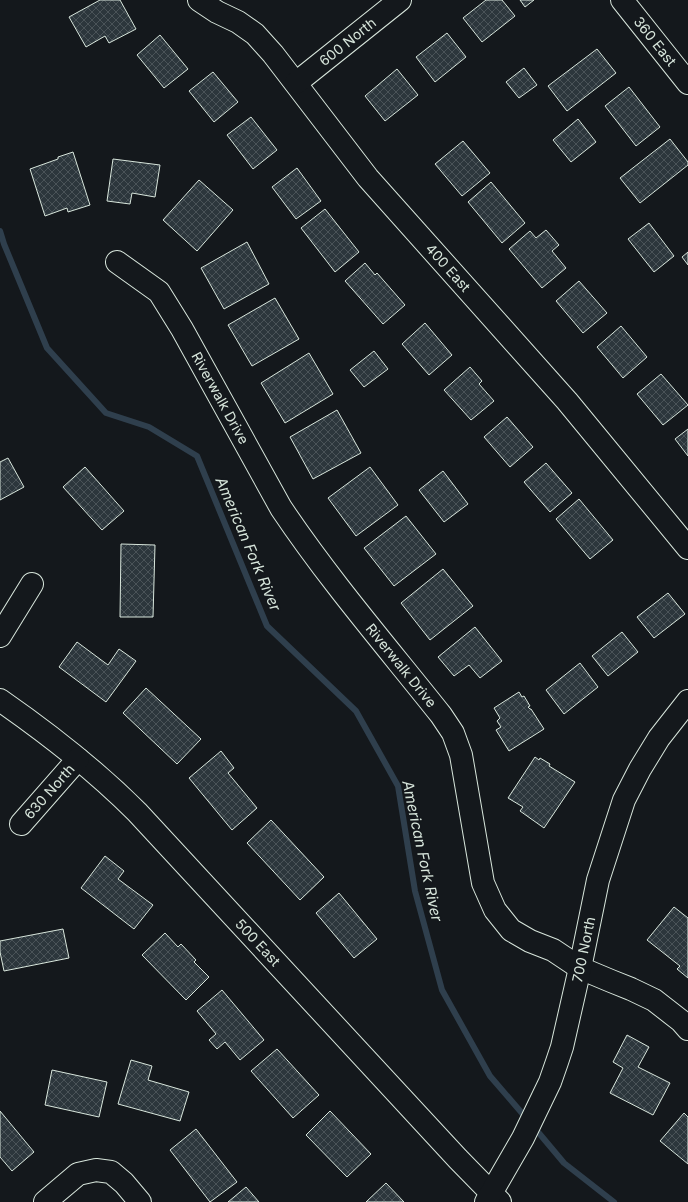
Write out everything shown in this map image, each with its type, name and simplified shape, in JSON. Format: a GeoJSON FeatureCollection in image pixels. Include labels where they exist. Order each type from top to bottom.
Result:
{"type":"FeatureCollection","features":[{"type":"Feature","properties":{"kind":"street","name":"400 East"},"geometry":{"type":"LineString","coordinates":[[199,0],[217,12],[238,22],[255,34],[273,54],[368,178],[566,401],[688,548]]}},
{"type":"Feature","properties":{"kind":"street","name":"600 North"},"geometry":{"type":"LineString","coordinates":[[296,83],[400,0]]}},
{"type":"Feature","properties":{"kind":"street","name":"360 East"},"geometry":{"type":"LineString","coordinates":[[622,0],[688,83]]}},
{"type":"Feature","properties":{"kind":"street","name":"Riverwalk Drive"},"geometry":{"type":"LineString","coordinates":[[117,262],[159,292],[182,329],[281,508],[347,598],[441,716],[452,733],[461,755],[483,883],[495,910],[511,930],[530,941],[553,950],[580,968],[654,1000],[681,1021],[688,1029]]}},
{"type":"Feature","properties":{"kind":"street"},"geometry":{"type":"LineString","coordinates":[[0,636],[32,584]]}},
{"type":"Feature","properties":{"kind":"street","name":"500 East"},"geometry":{"type":"LineString","coordinates":[[0,700],[78,758],[114,789],[137,812],[458,1159],[493,1199]]}},
{"type":"Feature","properties":{"kind":"street","name":"700 North"},"geometry":{"type":"LineString","coordinates":[[493,1199],[550,1082],[562,1047],[598,880],[624,800],[640,769],[659,738],[688,701]]}},
{"type":"Feature","properties":{"kind":"street","name":"630 North"},"geometry":{"type":"LineString","coordinates":[[21,824],[78,758]]}},
{"type":"Feature","properties":{"kind":"street"},"geometry":{"type":"LineString","coordinates":[[45,1202],[78,1174],[96,1170],[111,1172],[124,1183],[140,1202]]}},
{"type":"Feature","properties":{"kind":"building"},"geometry":{"type":"Polygon","coordinates":[[[100,0],[120,0],[136,29],[109,43],[105,36],[86,47],[69,17],[100,0]]]}},
{"type":"Feature","properties":{"kind":"building"},"geometry":{"type":"Polygon","coordinates":[[[486,0],[502,0],[515,16],[482,42],[463,18],[486,0]]]}},
{"type":"Feature","properties":{"kind":"building"},"geometry":{"type":"Polygon","coordinates":[[[520,0],[534,0],[525,7],[520,0]]]}},
{"type":"Feature","properties":{"kind":"building"},"geometry":{"type":"Polygon","coordinates":[[[447,33],[466,57],[435,82],[416,57],[447,33]]]}},
{"type":"Feature","properties":{"kind":"building"},"geometry":{"type":"Polygon","coordinates":[[[160,35],[188,69],[164,88],[137,55],[160,35]]]}},
{"type":"Feature","properties":{"kind":"building"},"geometry":{"type":"Polygon","coordinates":[[[597,49],[616,73],[567,111],[548,86],[597,49]]]}},
{"type":"Feature","properties":{"kind":"building"},"geometry":{"type":"Polygon","coordinates":[[[524,68],[537,85],[519,98],[506,82],[524,68]]]}},
{"type":"Feature","properties":{"kind":"building"},"geometry":{"type":"Polygon","coordinates":[[[397,69],[418,95],[385,121],[365,96],[397,69]]]}},
{"type":"Feature","properties":{"kind":"building"},"geometry":{"type":"Polygon","coordinates":[[[213,72],[238,102],[214,122],[189,91],[213,72]]]}},
{"type":"Feature","properties":{"kind":"building"},"geometry":{"type":"Polygon","coordinates":[[[629,87],[660,127],[636,146],[605,106],[629,87]]]}},
{"type":"Feature","properties":{"kind":"building"},"geometry":{"type":"Polygon","coordinates":[[[251,117],[277,150],[253,169],[227,135],[251,117]]]}},
{"type":"Feature","properties":{"kind":"building"},"geometry":{"type":"Polygon","coordinates":[[[578,119],[596,142],[571,162],[553,140],[578,119]]]}},
{"type":"Feature","properties":{"kind":"building"},"geometry":{"type":"Polygon","coordinates":[[[670,139],[688,162],[688,165],[640,203],[620,178],[670,139]]]}},
{"type":"Feature","properties":{"kind":"building"},"geometry":{"type":"Polygon","coordinates":[[[463,141],[490,173],[462,196],[435,164],[463,141]]]}},
{"type":"Feature","properties":{"kind":"building"},"geometry":{"type":"Polygon","coordinates":[[[73,152],[90,205],[68,212],[67,208],[45,216],[30,169],[73,152]]]}},
{"type":"Feature","properties":{"kind":"building"},"geometry":{"type":"Polygon","coordinates":[[[113,159],[160,165],[155,197],[132,193],[130,204],[107,201],[113,159]]]}},
{"type":"Feature","properties":{"kind":"building"},"geometry":{"type":"Polygon","coordinates":[[[297,168],[321,201],[296,219],[272,187],[297,168]]]}},
{"type":"Feature","properties":{"kind":"building"},"geometry":{"type":"Polygon","coordinates":[[[199,180],[233,210],[197,251],[163,220],[199,180]]]}},
{"type":"Feature","properties":{"kind":"building"},"geometry":{"type":"Polygon","coordinates":[[[491,182],[525,223],[502,243],[468,202],[491,182]]]}},
{"type":"Feature","properties":{"kind":"building"},"geometry":{"type":"Polygon","coordinates":[[[325,209],[359,252],[335,272],[301,228],[325,209]]]}},
{"type":"Feature","properties":{"kind":"building"},"geometry":{"type":"Polygon","coordinates":[[[649,223],[674,256],[654,272],[628,239],[649,223]]]}},
{"type":"Feature","properties":{"kind":"building"},"geometry":{"type":"Polygon","coordinates":[[[546,230],[559,245],[552,251],[566,268],[542,288],[509,249],[530,231],[536,238],[546,230]]]}},
{"type":"Feature","properties":{"kind":"building"},"geometry":{"type":"Polygon","coordinates":[[[247,242],[269,284],[224,309],[201,268],[247,242]]]}},
{"type":"Feature","properties":{"kind":"building"},"geometry":{"type":"Polygon","coordinates":[[[688,252],[688,265],[682,257],[688,252]]]}},
{"type":"Feature","properties":{"kind":"building"},"geometry":{"type":"Polygon","coordinates":[[[365,263],[375,275],[377,273],[405,305],[383,324],[345,281],[365,263]]]}},
{"type":"Feature","properties":{"kind":"building"},"geometry":{"type":"Polygon","coordinates":[[[579,281],[607,313],[583,333],[556,301],[579,281]]]}},
{"type":"Feature","properties":{"kind":"building"},"geometry":{"type":"Polygon","coordinates":[[[275,298],[299,339],[252,366],[228,325],[275,298]]]}},
{"type":"Feature","properties":{"kind":"building"},"geometry":{"type":"Polygon","coordinates":[[[425,323],[452,355],[429,375],[402,344],[425,323]]]}},
{"type":"Feature","properties":{"kind":"building"},"geometry":{"type":"Polygon","coordinates":[[[621,326],[647,357],[623,378],[597,347],[621,326]]]}},
{"type":"Feature","properties":{"kind":"building"},"geometry":{"type":"Polygon","coordinates":[[[374,351],[388,369],[364,387],[350,370],[374,351]]]}},
{"type":"Feature","properties":{"kind":"building"},"geometry":{"type":"Polygon","coordinates":[[[309,353],[333,394],[285,423],[261,383],[309,353]]]}},
{"type":"Feature","properties":{"kind":"building"},"geometry":{"type":"Polygon","coordinates":[[[470,367],[482,381],[479,384],[494,401],[471,420],[444,390],[470,367]]]}},
{"type":"Feature","properties":{"kind":"building"},"geometry":{"type":"Polygon","coordinates":[[[661,374],[688,405],[663,425],[637,394],[661,374]]]}},
{"type":"Feature","properties":{"kind":"building"},"geometry":{"type":"Polygon","coordinates":[[[337,410],[361,453],[313,479],[290,437],[337,410]]]}},
{"type":"Feature","properties":{"kind":"building"},"geometry":{"type":"Polygon","coordinates":[[[507,417],[533,447],[510,467],[484,437],[507,417]]]}},
{"type":"Feature","properties":{"kind":"building"},"geometry":{"type":"Polygon","coordinates":[[[688,429],[688,456],[675,439],[688,429]]]}},
{"type":"Feature","properties":{"kind":"building"},"geometry":{"type":"Polygon","coordinates":[[[8,458],[24,487],[0,500],[0,462],[8,458]]]}},
{"type":"Feature","properties":{"kind":"building"},"geometry":{"type":"Polygon","coordinates":[[[546,463],[572,493],[550,512],[524,482],[546,463]]]}},
{"type":"Feature","properties":{"kind":"building"},"geometry":{"type":"Polygon","coordinates":[[[85,467],[124,511],[102,530],[63,487],[85,467]]]}},
{"type":"Feature","properties":{"kind":"building"},"geometry":{"type":"Polygon","coordinates":[[[370,467],[398,505],[356,536],[328,498],[370,467]]]}},
{"type":"Feature","properties":{"kind":"building"},"geometry":{"type":"Polygon","coordinates":[[[443,471],[468,504],[444,522],[419,490],[443,471]]]}},
{"type":"Feature","properties":{"kind":"building"},"geometry":{"type":"Polygon","coordinates":[[[579,499],[613,540],[590,559],[556,519],[579,499]]]}},
{"type":"Feature","properties":{"kind":"building"},"geometry":{"type":"Polygon","coordinates":[[[406,516],[436,554],[394,586],[364,548],[406,516]]]}},
{"type":"Feature","properties":{"kind":"building"},"geometry":{"type":"Polygon","coordinates":[[[121,544],[155,545],[153,617],[120,617],[121,544]]]}},
{"type":"Feature","properties":{"kind":"building"},"geometry":{"type":"Polygon","coordinates":[[[443,569],[473,606],[430,640],[401,603],[443,569]]]}},
{"type":"Feature","properties":{"kind":"building"},"geometry":{"type":"Polygon","coordinates":[[[668,593],[685,614],[654,638],[637,617],[668,593]]]}},
{"type":"Feature","properties":{"kind":"building"},"geometry":{"type":"Polygon","coordinates":[[[475,627],[502,661],[480,678],[469,665],[454,676],[438,657],[475,627]]]}},
{"type":"Feature","properties":{"kind":"building"},"geometry":{"type":"Polygon","coordinates":[[[622,632],[638,652],[608,676],[592,656],[622,632]]]}},
{"type":"Feature","properties":{"kind":"building"},"geometry":{"type":"Polygon","coordinates":[[[77,642],[108,665],[119,649],[136,661],[106,702],[59,667],[77,642]]]}},
{"type":"Feature","properties":{"kind":"building"},"geometry":{"type":"Polygon","coordinates":[[[580,663],[598,687],[564,714],[546,690],[580,663]]]}},
{"type":"Feature","properties":{"kind":"building"},"geometry":{"type":"Polygon","coordinates":[[[146,688],[201,739],[177,764],[123,713],[146,688]]]}},
{"type":"Feature","properties":{"kind":"building"},"geometry":{"type":"Polygon","coordinates":[[[519,692],[522,697],[524,696],[530,706],[528,707],[531,709],[544,729],[509,751],[496,730],[501,727],[497,721],[500,718],[494,708],[519,692]]]}},
{"type":"Feature","properties":{"kind":"building"},"geometry":{"type":"Polygon","coordinates":[[[221,751],[234,768],[228,773],[257,808],[232,830],[189,778],[221,751]]]}},
{"type":"Feature","properties":{"kind":"building"},"geometry":{"type":"Polygon","coordinates":[[[535,757],[539,760],[540,758],[550,764],[549,766],[575,782],[544,828],[520,811],[523,807],[508,798],[535,757]]]}},
{"type":"Feature","properties":{"kind":"building"},"geometry":{"type":"Polygon","coordinates":[[[271,820],[324,877],[300,900],[247,843],[271,820]]]}},
{"type":"Feature","properties":{"kind":"building"},"geometry":{"type":"Polygon","coordinates":[[[105,856],[124,871],[118,879],[153,905],[134,929],[81,888],[105,856]]]}},
{"type":"Feature","properties":{"kind":"building"},"geometry":{"type":"Polygon","coordinates":[[[339,893],[377,939],[354,958],[316,913],[339,893]]]}},
{"type":"Feature","properties":{"kind":"building"},"geometry":{"type":"Polygon","coordinates":[[[674,907],[688,918],[688,978],[677,969],[680,966],[647,940],[674,907]]]}},
{"type":"Feature","properties":{"kind":"building"},"geometry":{"type":"Polygon","coordinates":[[[63,929],[69,958],[4,971],[0,952],[0,941],[63,929]]]}},
{"type":"Feature","properties":{"kind":"building"},"geometry":{"type":"Polygon","coordinates":[[[165,933],[178,947],[181,944],[196,960],[194,962],[209,977],[186,1000],[142,955],[165,933]]]}},
{"type":"Feature","properties":{"kind":"building"},"geometry":{"type":"Polygon","coordinates":[[[222,990],[264,1040],[240,1060],[225,1042],[217,1049],[209,1040],[216,1034],[197,1011],[222,990]]]}},
{"type":"Feature","properties":{"kind":"building"},"geometry":{"type":"Polygon","coordinates":[[[627,1035],[649,1047],[638,1067],[670,1083],[653,1115],[610,1093],[623,1068],[613,1062],[627,1035]]]}},
{"type":"Feature","properties":{"kind":"building"},"geometry":{"type":"Polygon","coordinates":[[[277,1049],[319,1095],[293,1118],[251,1071],[277,1049]]]}},
{"type":"Feature","properties":{"kind":"building"},"geometry":{"type":"Polygon","coordinates":[[[131,1060],[152,1066],[148,1080],[189,1092],[180,1121],[118,1104],[131,1060]]]}},
{"type":"Feature","properties":{"kind":"building"},"geometry":{"type":"Polygon","coordinates":[[[52,1070],[107,1082],[99,1117],[45,1105],[52,1070]]]}},
{"type":"Feature","properties":{"kind":"building"},"geometry":{"type":"Polygon","coordinates":[[[0,1111],[34,1152],[12,1171],[0,1157],[0,1111]]]}},
{"type":"Feature","properties":{"kind":"building"},"geometry":{"type":"Polygon","coordinates":[[[330,1111],[371,1154],[347,1177],[306,1135],[330,1111]]]}},
{"type":"Feature","properties":{"kind":"building"},"geometry":{"type":"Polygon","coordinates":[[[684,1113],[688,1117],[688,1164],[660,1141],[684,1113]]]}},
{"type":"Feature","properties":{"kind":"building"},"geometry":{"type":"Polygon","coordinates":[[[196,1129],[237,1182],[210,1202],[170,1150],[196,1129]]]}},
{"type":"Feature","properties":{"kind":"building"},"geometry":{"type":"Polygon","coordinates":[[[386,1183],[404,1202],[366,1202],[386,1183]]]}},
{"type":"Feature","properties":{"kind":"building"},"geometry":{"type":"Polygon","coordinates":[[[246,1187],[259,1202],[228,1202],[246,1187]]]}},
{"type":"Feature","properties":{"kind":"waterway","name":"American Fork River"},"geometry":{"type":"LineString","coordinates":[[0,231],[47,348],[106,413],[149,427],[197,456],[267,626],[356,711],[398,786],[415,891],[442,990],[490,1076],[527,1119]]}},
{"type":"Feature","properties":{"kind":"waterway","name":"American Fork River"},"geometry":{"type":"LineString","coordinates":[[533,1126],[564,1163],[614,1202]]}}]}
